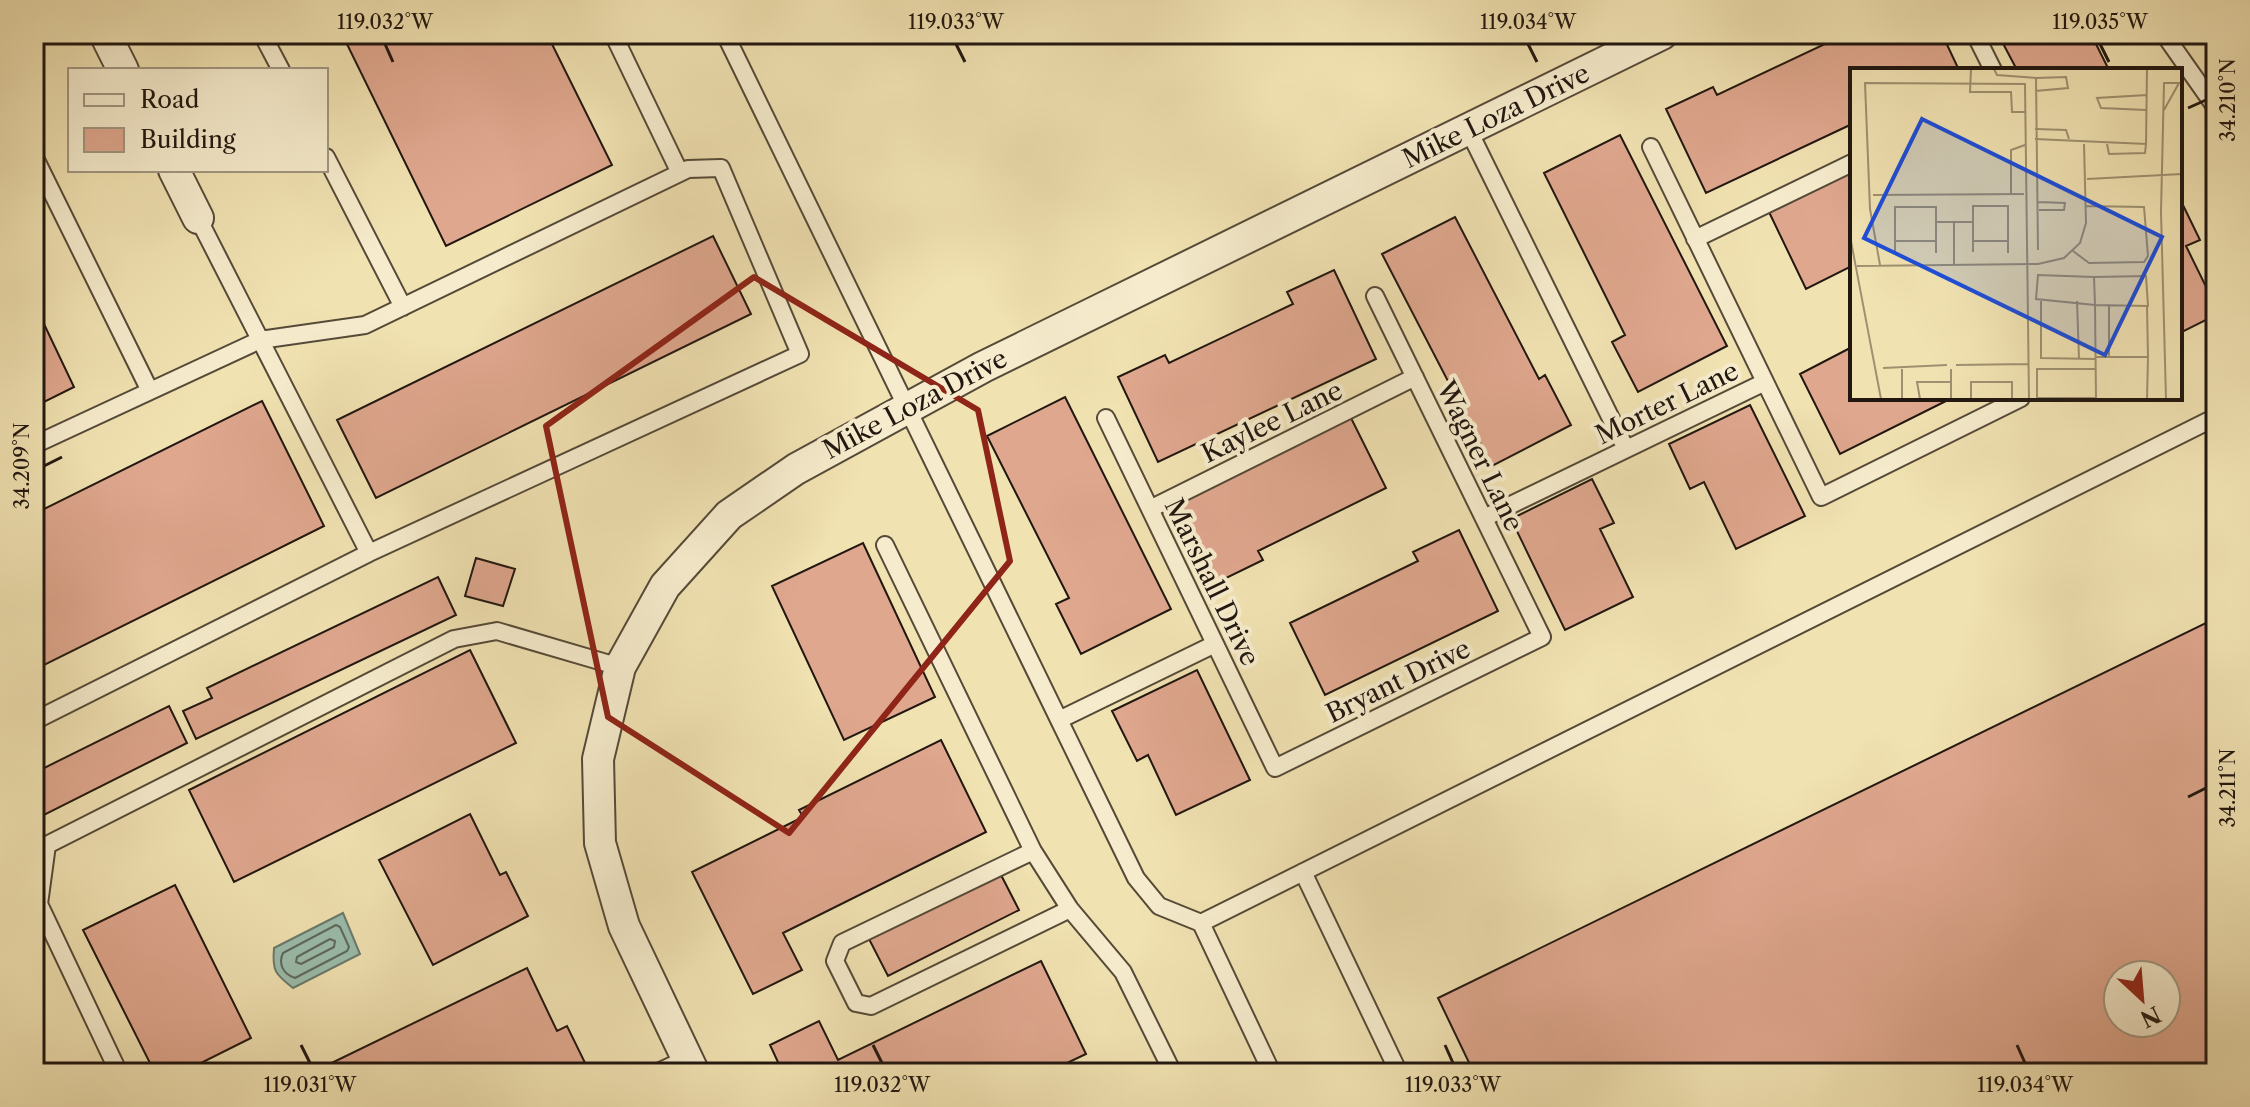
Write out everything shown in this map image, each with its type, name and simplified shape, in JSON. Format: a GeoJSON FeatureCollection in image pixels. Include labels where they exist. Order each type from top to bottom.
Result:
{"type":"FeatureCollection","features":[{"type":"Feature","properties":{"kind":"street"},"geometry":{"type":"LineString","coordinates":[[105,34],[122,68]]}},
{"type":"Feature","properties":{"kind":"street","name":"Mike Loza Drive"},"geometry":{"type":"LineString","coordinates":[[691,1066],[624,926],[600,843],[598,759],[620,667],[665,586],[729,515],[839,443],[909,409],[983,367],[1662,34]]}},
{"type":"Feature","properties":{"kind":"street"},"geometry":{"type":"LineString","coordinates":[[175,172],[198,218]]}},
{"type":"Feature","properties":{"kind":"lane"},"geometry":{"type":"LineString","coordinates":[[262,34],[280,68]]}},
{"type":"Feature","properties":{"kind":"lane"},"geometry":{"type":"LineString","coordinates":[[613,34],[680,173]]}},
{"type":"Feature","properties":{"kind":"lane"},"geometry":{"type":"LineString","coordinates":[[725,34],[1136,878],[1159,906],[1201,923],[1272,1073]]}},
{"type":"Feature","properties":{"kind":"lane"},"geometry":{"type":"LineString","coordinates":[[1975,34],[1992,68]]}},
{"type":"Feature","properties":{"kind":"lane"},"geometry":{"type":"LineString","coordinates":[[2164,34],[2216,108]]}},
{"type":"Feature","properties":{"kind":"lane"},"geometry":{"type":"LineString","coordinates":[[1468,129],[1626,449]]}},
{"type":"Feature","properties":{"kind":"lane","name":"Morter Lane"},"geometry":{"type":"LineString","coordinates":[[1484,518],[1765,382],[1651,147]]}},
{"type":"Feature","properties":{"kind":"lane"},"geometry":{"type":"LineString","coordinates":[[34,156],[150,391]]}},
{"type":"Feature","properties":{"kind":"lane"},"geometry":{"type":"LineString","coordinates":[[328,161],[403,307]]}},
{"type":"Feature","properties":{"kind":"lane"},"geometry":{"type":"LineString","coordinates":[[1695,239],[1850,164]]}},
{"type":"Feature","properties":{"kind":"lane"},"geometry":{"type":"LineString","coordinates":[[34,445],[260,340],[365,325],[688,169],[721,168],[800,354],[369,553],[34,721]]}},
{"type":"Feature","properties":{"kind":"lane"},"geometry":{"type":"LineString","coordinates":[[198,218],[369,553]]}},
{"type":"Feature","properties":{"kind":"lane","name":"Wagner Lane"},"geometry":{"type":"LineString","coordinates":[[1375,296],[1542,637]]}},
{"type":"Feature","properties":{"kind":"lane","name":"Kaylee Lane"},"geometry":{"type":"LineString","coordinates":[[1150,509],[1415,377]]}},
{"type":"Feature","properties":{"kind":"lane"},"geometry":{"type":"LineString","coordinates":[[1765,382],[1821,497],[2017,400]]}},
{"type":"Feature","properties":{"kind":"lane"},"geometry":{"type":"LineString","coordinates":[[1201,923],[2216,417]]}},
{"type":"Feature","properties":{"kind":"lane","name":"Marshall Drive"},"geometry":{"type":"LineString","coordinates":[[1106,418],[1275,768]]}},
{"type":"Feature","properties":{"kind":"lane"},"geometry":{"type":"LineString","coordinates":[[885,545],[1033,851],[1070,909],[1123,972],[1173,1073]]}},
{"type":"Feature","properties":{"kind":"lane"},"geometry":{"type":"LineString","coordinates":[[119,1073],[39,904],[47,845],[454,639],[497,631],[620,667]]}},
{"type":"Feature","properties":{"kind":"lane","name":"Bryant Drive"},"geometry":{"type":"LineString","coordinates":[[1275,768],[1542,637]]}},
{"type":"Feature","properties":{"kind":"lane"},"geometry":{"type":"LineString","coordinates":[[1059,720],[1215,644]]}},
{"type":"Feature","properties":{"kind":"lane"},"geometry":{"type":"LineString","coordinates":[[1033,851],[842,943],[835,961],[856,1003],[871,1006],[1070,909]]}},
{"type":"Feature","properties":{"kind":"lane"},"geometry":{"type":"LineString","coordinates":[[1303,872],[1399,1073]]}},
{"type":"Feature","properties":{"kind":"lane"},"geometry":{"type":"LineString","coordinates":[[656,1073],[691,1066]]}},
{"type":"Feature","properties":{"kind":"highlighted area"},"geometry":{"type":"Polygon","coordinates":[[[754,277],[978,410],[1010,561],[789,833],[608,717],[546,426],[754,277]]]}},
{"type":"Feature","properties":{"kind":"water"},"geometry":{"type":"Polygon","coordinates":[[[343,913],[360,954],[293,988],[276,971],[274,948],[343,913]]]}},
{"type":"Feature","properties":{"kind":"building"},"geometry":{"type":"Polygon","coordinates":[[[342,34],[547,34],[612,165],[446,246],[342,34]]]}},
{"type":"Feature","properties":{"kind":"building"},"geometry":{"type":"Polygon","coordinates":[[[1846,34],[1942,34],[1958,68],[1850,68],[1850,125],[1706,193],[1666,109],[1713,87],[1717,95],[1846,34]]]}},
{"type":"Feature","properties":{"kind":"building"},"geometry":{"type":"Polygon","coordinates":[[[1998,34],[2091,34],[2108,68],[2016,68],[1998,34]]]}},
{"type":"Feature","properties":{"kind":"building"},"geometry":{"type":"Polygon","coordinates":[[[1620,135],[1727,346],[1638,392],[1612,342],[1625,335],[1544,173],[1620,135]]]}},
{"type":"Feature","properties":{"kind":"building"},"geometry":{"type":"Polygon","coordinates":[[[1850,173],[1850,267],[1806,289],[1769,212],[1850,173]]]}},
{"type":"Feature","properties":{"kind":"building"},"geometry":{"type":"Polygon","coordinates":[[[2182,203],[2200,240],[2186,246],[2216,307],[2216,315],[2182,332],[2182,203]]]}},
{"type":"Feature","properties":{"kind":"building"},"geometry":{"type":"Polygon","coordinates":[[[1455,217],[1539,379],[1545,375],[1571,425],[1492,466],[1382,254],[1455,217]]]}},
{"type":"Feature","properties":{"kind":"building"},"geometry":{"type":"Polygon","coordinates":[[[713,236],[751,314],[376,498],[337,420],[713,236]]]}},
{"type":"Feature","properties":{"kind":"building"},"geometry":{"type":"Polygon","coordinates":[[[1334,270],[1376,359],[1158,462],[1118,377],[1165,355],[1169,363],[1293,304],[1287,292],[1334,270]]]}},
{"type":"Feature","properties":{"kind":"building"},"geometry":{"type":"Polygon","coordinates":[[[34,303],[74,387],[34,407],[34,303]]]}},
{"type":"Feature","properties":{"kind":"building"},"geometry":{"type":"Polygon","coordinates":[[[1850,348],[1850,400],[1948,400],[1840,454],[1800,374],[1850,348]]]}},
{"type":"Feature","properties":{"kind":"building"},"geometry":{"type":"Polygon","coordinates":[[[1065,397],[1171,609],[1081,654],[1056,604],[1069,598],[987,436],[1065,397]]]}},
{"type":"Feature","properties":{"kind":"building"},"geometry":{"type":"Polygon","coordinates":[[[262,401],[324,526],[34,670],[34,514],[262,401]]]}},
{"type":"Feature","properties":{"kind":"building"},"geometry":{"type":"Polygon","coordinates":[[[1750,405],[1805,516],[1736,549],[1704,482],[1690,489],[1669,444],[1750,405]]]}},
{"type":"Feature","properties":{"kind":"building"},"geometry":{"type":"Polygon","coordinates":[[[1350,416],[1386,488],[1258,551],[1263,560],[1218,582],[1178,502],[1350,416]]]}},
{"type":"Feature","properties":{"kind":"building"},"geometry":{"type":"Polygon","coordinates":[[[1592,479],[1614,523],[1600,529],[1633,597],[1565,630],[1511,519],[1592,479]]]}},
{"type":"Feature","properties":{"kind":"building"},"geometry":{"type":"Polygon","coordinates":[[[1459,530],[1498,611],[1325,695],[1290,623],[1418,561],[1413,552],[1459,530]]]}},
{"type":"Feature","properties":{"kind":"building"},"geometry":{"type":"Polygon","coordinates":[[[863,543],[935,697],[844,740],[772,586],[863,543]]]}},
{"type":"Feature","properties":{"kind":"building"},"geometry":{"type":"Polygon","coordinates":[[[476,558],[515,569],[503,606],[465,596],[476,558]]]}},
{"type":"Feature","properties":{"kind":"building"},"geometry":{"type":"Polygon","coordinates":[[[438,577],[456,615],[196,739],[183,711],[212,698],[207,688],[438,577]]]}},
{"type":"Feature","properties":{"kind":"building"},"geometry":{"type":"Polygon","coordinates":[[[2216,618],[2216,1073],[1474,1073],[1438,998],[2216,618]]]}},
{"type":"Feature","properties":{"kind":"building"},"geometry":{"type":"Polygon","coordinates":[[[470,650],[516,743],[234,882],[189,790],[470,650]]]}},
{"type":"Feature","properties":{"kind":"building"},"geometry":{"type":"Polygon","coordinates":[[[1197,670],[1250,780],[1176,815],[1148,755],[1137,761],[1112,711],[1197,670]]]}},
{"type":"Feature","properties":{"kind":"building"},"geometry":{"type":"Polygon","coordinates":[[[169,706],[187,743],[34,820],[34,773],[169,706]]]}},
{"type":"Feature","properties":{"kind":"building"},"geometry":{"type":"Polygon","coordinates":[[[941,740],[986,832],[783,933],[802,970],[753,994],[692,872],[803,817],[799,810],[941,740]]]}},
{"type":"Feature","properties":{"kind":"building"},"geometry":{"type":"Polygon","coordinates":[[[470,814],[500,875],[506,872],[528,916],[433,965],[379,860],[470,814]]]}},
{"type":"Feature","properties":{"kind":"building"},"geometry":{"type":"Polygon","coordinates":[[[1000,873],[1019,910],[888,976],[869,939],[1000,873]]]}},
{"type":"Feature","properties":{"kind":"building"},"geometry":{"type":"Polygon","coordinates":[[[175,885],[251,1038],[181,1073],[155,1073],[83,930],[175,885]]]}},
{"type":"Feature","properties":{"kind":"building"},"geometry":{"type":"Polygon","coordinates":[[[1041,961],[1086,1054],[1046,1073],[783,1073],[770,1045],[819,1021],[838,1060],[1041,961]]]}},
{"type":"Feature","properties":{"kind":"building"},"geometry":{"type":"Polygon","coordinates":[[[527,968],[557,1031],[567,1026],[590,1073],[311,1073],[527,968]]]}}]}
